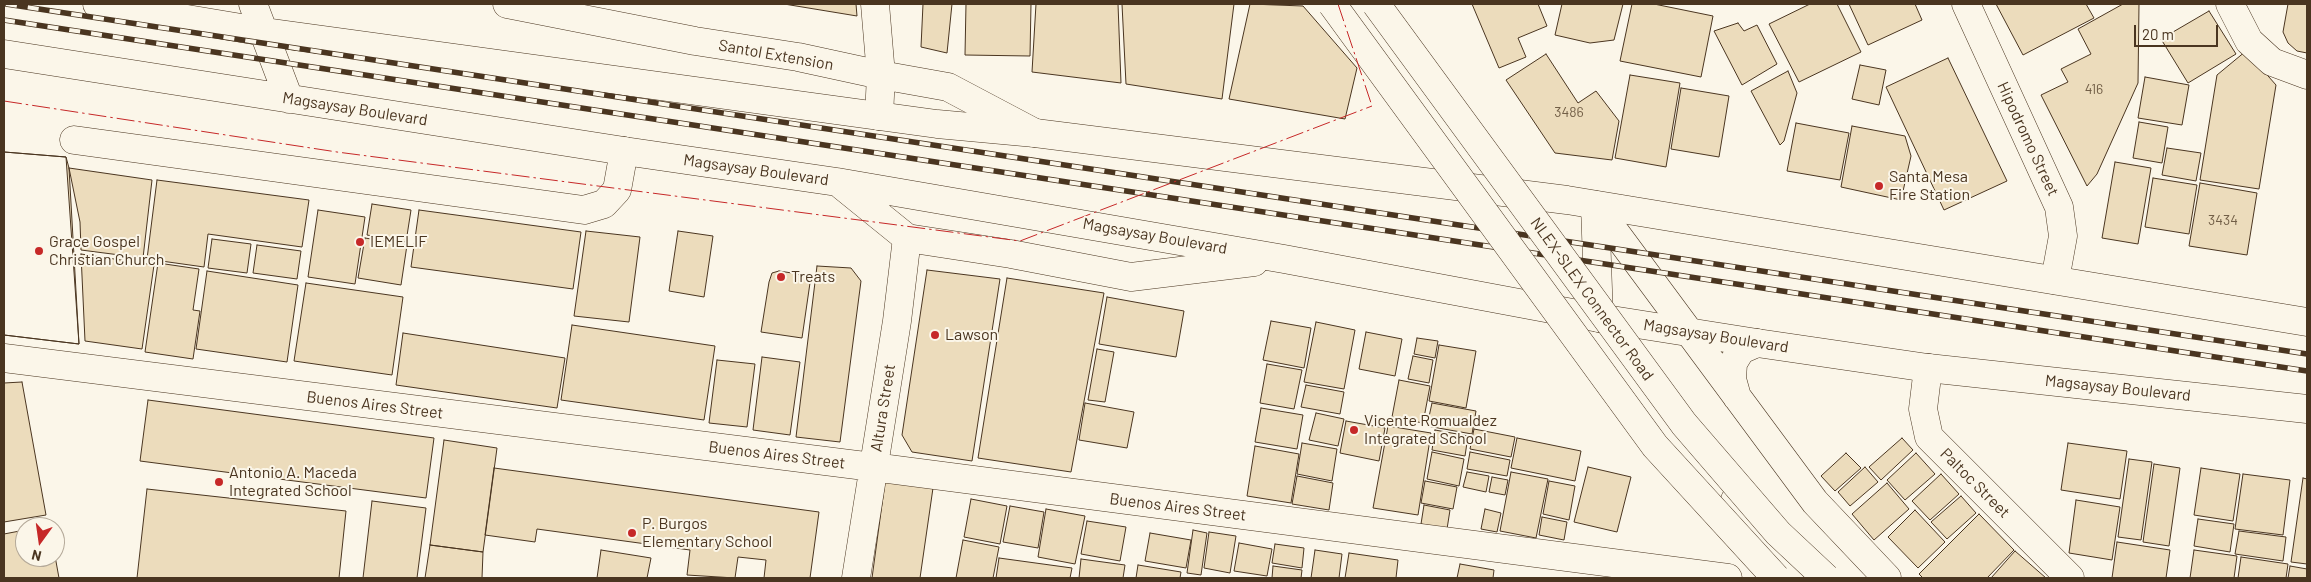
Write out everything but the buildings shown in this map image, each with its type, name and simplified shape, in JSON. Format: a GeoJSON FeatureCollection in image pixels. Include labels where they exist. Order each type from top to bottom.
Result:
{"type":"FeatureCollection","features":[{"type":"Feature","properties":{"kind":"main road"},"geometry":{"type":"LineString","coordinates":[[97,4],[265,32],[880,116],[1595,205],[2307,322]]}},
{"type":"Feature","properties":{"kind":"main road"},"geometry":{"type":"LineString","coordinates":[[253,4],[289,99]]}},
{"type":"Feature","properties":{"kind":"main road","name":"Santol Extension"},"geometry":{"type":"LineString","coordinates":[[507,4],[695,41],[798,57],[948,87],[1035,134]]}},
{"type":"Feature","properties":{"kind":"main road"},"geometry":{"type":"LineString","coordinates":[[875,4],[881,75],[880,116]]}},
{"type":"Feature","properties":{"kind":"main road"},"geometry":{"type":"LineString","coordinates":[[1332,4],[1655,446],[1776,578]]}},
{"type":"Feature","properties":{"kind":"main road","name":"NLEX-SLEX Connector Road"},"geometry":{"type":"LineString","coordinates":[[1376,4],[1684,424],[1778,533],[1826,578]]}},
{"type":"Feature","properties":{"kind":"main road","name":"Hipodromo Street"},"geometry":{"type":"LineString","coordinates":[[1966,4],[2059,207],[2063,236],[2055,280]]}},
{"type":"Feature","properties":{"kind":"main road"},"geometry":{"type":"LineString","coordinates":[[2230,4],[2249,41],[2272,62],[2299,74],[2307,75]]}},
{"type":"Feature","properties":{"kind":"main road","name":"Magsaysay Boulevard"},"geometry":{"type":"LineString","coordinates":[[4,54],[624,151],[837,182],[1284,258],[1599,318],[1928,368],[2307,409]]}},
{"type":"Feature","properties":{"kind":"main road"},"geometry":{"type":"LineString","coordinates":[[74,140],[584,210],[604,204],[617,190],[624,151]]}},
{"type":"Feature","properties":{"kind":"main road"},"geometry":{"type":"LineString","coordinates":[[837,182],[907,238],[1011,254],[1131,277],[1284,258]]}},
{"type":"Feature","properties":{"kind":"main road"},"geometry":{"type":"LineString","coordinates":[[1509,193],[1599,318],[1770,547],[1797,578]]}},
{"type":"Feature","properties":{"kind":"main road"},"geometry":{"type":"LineString","coordinates":[[1595,205],[1599,318]]}},
{"type":"Feature","properties":{"kind":"main road"},"geometry":{"type":"LineString","coordinates":[[1595,205],[1814,502],[1888,578]]}},
{"type":"Feature","properties":{"kind":"main road","name":"Altura Street"},"geometry":{"type":"LineString","coordinates":[[856,578],[907,238]]}},
{"type":"Feature","properties":{"kind":"main road"},"geometry":{"type":"LineString","coordinates":[[1737,397],[1732,379],[1734,363],[1741,350],[1757,342]]}},
{"type":"Feature","properties":{"kind":"main road","name":"Buenos Aires Street"},"geometry":{"type":"LineString","coordinates":[[4,358],[873,467],[1728,578]]}},
{"type":"Feature","properties":{"kind":"main road","name":"Paltoc Street"},"geometry":{"type":"LineString","coordinates":[[1928,368],[1923,409],[1929,437],[2070,578]]}},
{"type":"Feature","properties":{"kind":"railway"},"geometry":{"type":"LineString","coordinates":[[6,4],[2307,354]]}},
{"type":"Feature","properties":{"kind":"railway"},"geometry":{"type":"LineString","coordinates":[[4,20],[2307,371]]}},
{"type":"Feature","properties":{"kind":"power"},"geometry":{"type":"LineString","coordinates":[[1338,4],[1372,106]]}},
{"type":"Feature","properties":{"kind":"power"},"geometry":{"type":"LineString","coordinates":[[4,101],[337,152],[1020,241],[1372,106]]}},
{"type":"Feature","properties":{"kind":"place","name":"Santa Mesa Fire Station"},"geometry":{"type":"Point","coordinates":[1879,186]}},
{"type":"Feature","properties":{"kind":"place","name":"IEMELIF"},"geometry":{"type":"Point","coordinates":[360,242]}},
{"type":"Feature","properties":{"kind":"place","name":"Grace Gospel Christian Church"},"geometry":{"type":"Point","coordinates":[39,251]}},
{"type":"Feature","properties":{"kind":"place","name":"Treats"},"geometry":{"type":"Point","coordinates":[781,277]}},
{"type":"Feature","properties":{"kind":"place","name":"Lawson"},"geometry":{"type":"Point","coordinates":[935,335]}},
{"type":"Feature","properties":{"kind":"place","name":"Vicente Romualdez Integrated School"},"geometry":{"type":"Point","coordinates":[1354,430]}},
{"type":"Feature","properties":{"kind":"place","name":"Antonio A. Maceda Integrated School"},"geometry":{"type":"Point","coordinates":[219,482]}},
{"type":"Feature","properties":{"kind":"place","name":"P. Burgos Elementary School"},"geometry":{"type":"Point","coordinates":[632,533]}}]}
